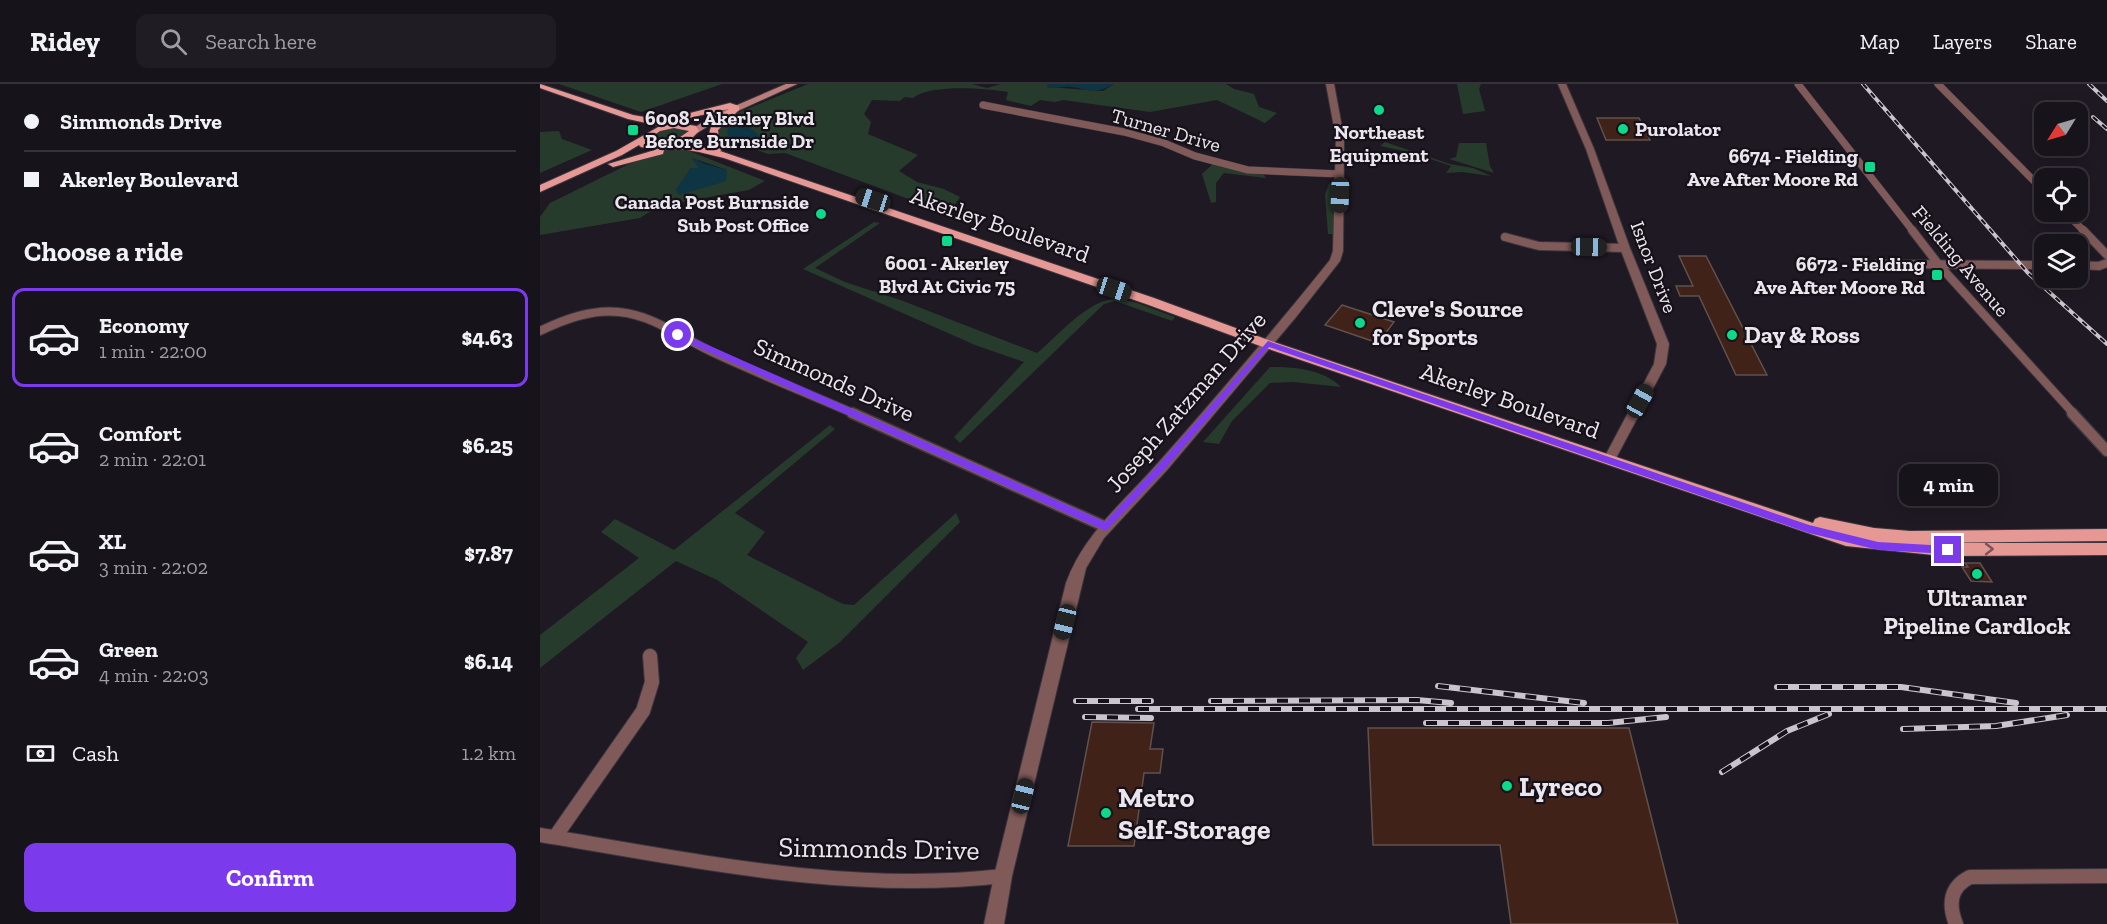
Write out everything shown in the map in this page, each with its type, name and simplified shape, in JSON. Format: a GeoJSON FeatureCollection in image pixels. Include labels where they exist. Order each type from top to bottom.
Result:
{"type":"FeatureCollection","features":[{"type":"Feature","properties":{"kind":"main road"},"geometry":{"type":"LineString","coordinates":[[540,198],[610,164],[656,148],[672,145],[733,107],[781,84]]}},
{"type":"Feature","properties":{"kind":"main road"},"geometry":{"type":"LineString","coordinates":[[540,189],[619,153],[657,129],[679,125],[793,84]]}},
{"type":"Feature","properties":{"kind":"main road"},"geometry":{"type":"LineString","coordinates":[[540,85],[631,117],[655,123],[679,125]]}},
{"type":"Feature","properties":{"kind":"main road"},"geometry":{"type":"LineString","coordinates":[[540,92],[632,123],[642,128],[644,145],[656,148]]}},
{"type":"Feature","properties":{"kind":"main road"},"geometry":{"type":"LineString","coordinates":[[631,117],[681,118],[733,107]]}},
{"type":"Feature","properties":{"kind":"main road"},"geometry":{"type":"LineString","coordinates":[[610,164],[663,152],[716,150],[712,132],[715,125],[733,107]]}},
{"type":"Feature","properties":{"kind":"main road","name":"Akerley Boulevard"},"geometry":{"type":"LineString","coordinates":[[679,125],[693,128],[693,133],[700,142],[716,150],[1150,301],[1610,456],[1815,522],[1874,534],[1910,537],[2107,536]]}},
{"type":"Feature","properties":{"kind":"main road","name":"Akerley Boulevard"},"geometry":{"type":"LineString","coordinates":[[672,145],[716,150]]}},
{"type":"Feature","properties":{"kind":"main road","name":"Akerley Boulevard"},"geometry":{"type":"LineString","coordinates":[[1610,456],[1809,529],[1878,546],[1924,550],[2107,549]]}},
{"type":"Feature","properties":{"kind":"street","name":"Joseph Zatzman Drive"},"geometry":{"type":"LineString","coordinates":[[994,924],[1003,876],[1073,584],[1084,557],[1106,527],[1162,467],[1335,261],[1338,251],[1340,138],[1330,84]]}},
{"type":"Feature","properties":{"kind":"street","name":"Isnor Drive"},"geometry":{"type":"LineString","coordinates":[[1562,84],[1590,149],[1624,248],[1663,344],[1660,364],[1610,456]]}},
{"type":"Feature","properties":{"kind":"street","name":"Fielding Avenue"},"geometry":{"type":"LineString","coordinates":[[1798,84],[1939,265],[2107,451]]}},
{"type":"Feature","properties":{"kind":"street"},"geometry":{"type":"LineString","coordinates":[[1938,84],[2034,181]]}},
{"type":"Feature","properties":{"kind":"street","name":"Turner Drive"},"geometry":{"type":"LineString","coordinates":[[983,105],[1124,132],[1164,143],[1195,156],[1257,172],[1340,174]]}},
{"type":"Feature","properties":{"kind":"street"},"geometry":{"type":"LineString","coordinates":[[2075,222],[2107,255]]}},
{"type":"Feature","properties":{"kind":"street"},"geometry":{"type":"LineString","coordinates":[[1505,237],[1539,246],[1624,248]]}},
{"type":"Feature","properties":{"kind":"street"},"geometry":{"type":"LineString","coordinates":[[2088,265],[2099,266],[2107,263]]}},
{"type":"Feature","properties":{"kind":"street"},"geometry":{"type":"LineString","coordinates":[[1877,264],[2034,265]]}},
{"type":"Feature","properties":{"kind":"street","name":"Simmonds Drive"},"geometry":{"type":"LineString","coordinates":[[540,332],[588,314],[616,312],[632,314],[1106,527]]}},
{"type":"Feature","properties":{"kind":"street"},"geometry":{"type":"LineString","coordinates":[[555,837],[643,711],[652,682],[650,656]]}},
{"type":"Feature","properties":{"kind":"street","name":"Simmonds Drive"},"geometry":{"type":"LineString","coordinates":[[540,835],[782,874],[950,882],[1003,876]]}},
{"type":"Feature","properties":{"kind":"street"},"geometry":{"type":"LineString","coordinates":[[1956,924],[1950,906],[1952,894],[1961,880],[1970,877],[2107,876]]}},
{"type":"Feature","properties":{"kind":"green space"},"geometry":{"type":"Polygon","coordinates":[[[559,84],[722,84],[641,112],[559,84]]]}},
{"type":"Feature","properties":{"kind":"green space"},"geometry":{"type":"Polygon","coordinates":[[[808,84],[972,84],[987,88],[1001,84],[1047,84],[1047,87],[1103,91],[1114,84],[1226,84],[1234,89],[1254,94],[1259,107],[1277,113],[1265,123],[1217,100],[1150,112],[1063,100],[1055,102],[1040,100],[1031,106],[1006,100],[1008,92],[972,88],[932,91],[913,98],[905,97],[900,101],[872,100],[864,114],[871,122],[868,134],[918,155],[899,171],[917,182],[944,189],[960,197],[949,214],[785,153],[768,154],[710,134],[714,126],[737,113],[808,84]]]}},
{"type":"Feature","properties":{"kind":"green space"},"geometry":{"type":"Polygon","coordinates":[[[1457,84],[1481,84],[1479,89],[1485,111],[1463,114],[1457,84]]]}},
{"type":"Feature","properties":{"kind":"green space"},"geometry":{"type":"Polygon","coordinates":[[[671,127],[687,129],[689,132],[679,142],[646,145],[645,137],[671,127]]]}},
{"type":"Feature","properties":{"kind":"green space"},"geometry":{"type":"Polygon","coordinates":[[[559,131],[562,139],[592,150],[540,173],[540,132],[559,131]]]}},
{"type":"Feature","properties":{"kind":"green space"},"geometry":{"type":"Polygon","coordinates":[[[1385,142],[1450,164],[1473,168],[1491,176],[1462,172],[1446,173],[1451,166],[1413,153],[1380,146],[1385,142]]]}},
{"type":"Feature","properties":{"kind":"green space"},"geometry":{"type":"Polygon","coordinates":[[[1459,143],[1486,143],[1490,166],[1494,173],[1449,159],[1456,157],[1459,143]]]}},
{"type":"Feature","properties":{"kind":"green space"},"geometry":{"type":"Polygon","coordinates":[[[674,145],[765,181],[749,190],[659,206],[640,218],[540,235],[540,217],[550,203],[641,158],[674,145]],[[692,158],[699,168],[691,168],[676,190],[716,184],[727,170],[692,158]]]}},
{"type":"Feature","properties":{"kind":"green space"},"geometry":{"type":"Polygon","coordinates":[[[1214,163],[1264,175],[1266,178],[1224,173],[1216,183],[1216,202],[1211,203],[1202,174],[1214,163]]]}},
{"type":"Feature","properties":{"kind":"green space"},"geometry":{"type":"Polygon","coordinates":[[[1329,183],[1334,184],[1335,234],[1328,234],[1325,195],[1329,183]]]}},
{"type":"Feature","properties":{"kind":"green space"},"geometry":{"type":"Polygon","coordinates":[[[874,222],[880,223],[815,268],[845,282],[903,301],[1037,353],[1074,319],[1106,300],[1131,301],[1175,317],[1172,321],[1115,301],[1104,304],[960,443],[954,437],[1024,362],[975,345],[803,269],[874,222]]]}},
{"type":"Feature","properties":{"kind":"green space"},"geometry":{"type":"Polygon","coordinates":[[[1270,367],[1317,373],[1326,376],[1341,387],[1293,382],[1270,383],[1232,421],[1219,444],[1203,442],[1270,367]]]}},
{"type":"Feature","properties":{"kind":"green space"},"geometry":{"type":"Polygon","coordinates":[[[830,425],[835,429],[735,513],[765,532],[747,555],[843,604],[854,605],[956,513],[960,522],[839,643],[803,670],[796,658],[808,642],[717,580],[676,561],[540,668],[540,635],[639,558],[601,532],[615,519],[674,550],[830,425]]]}},
{"type":"Feature","properties":{"kind":"water"},"geometry":{"type":"Polygon","coordinates":[[[1047,84],[1114,84],[1102,90],[1093,91],[1072,87],[1050,88],[1047,84]]]}},
{"type":"Feature","properties":{"kind":"water"},"geometry":{"type":"Polygon","coordinates":[[[735,123],[747,126],[763,138],[756,140],[730,137],[727,134],[728,127],[735,123]]]}},
{"type":"Feature","properties":{"kind":"water"},"geometry":{"type":"Polygon","coordinates":[[[691,157],[705,164],[727,170],[726,181],[679,195],[676,190],[691,168],[699,168],[691,157]]]}},
{"type":"Feature","properties":{"kind":"building","name":"Purolator"},"geometry":{"type":"Polygon","coordinates":[[[1597,118],[1639,118],[1650,140],[1606,140],[1597,118]]]}},
{"type":"Feature","properties":{"kind":"building","name":"Day & Ross"},"geometry":{"type":"Polygon","coordinates":[[[1679,256],[1706,256],[1767,375],[1736,375],[1699,296],[1680,296],[1676,286],[1693,286],[1679,256]]]}},
{"type":"Feature","properties":{"kind":"building","name":"Cleve's Source for Sports"},"geometry":{"type":"Polygon","coordinates":[[[1342,305],[1394,322],[1378,343],[1325,325],[1342,305]]]}},
{"type":"Feature","properties":{"kind":"building","name":"Ultramar Pipeline Cardlock"},"geometry":{"type":"Polygon","coordinates":[[[1965,563],[1980,563],[1992,582],[1971,581],[1962,567],[1968,567],[1965,563]]]}},
{"type":"Feature","properties":{"kind":"building","name":"Metro Self-Storage"},"geometry":{"type":"Polygon","coordinates":[[[1092,722],[1154,723],[1150,749],[1163,749],[1160,773],[1144,773],[1134,846],[1068,846],[1092,722]]]}},
{"type":"Feature","properties":{"kind":"building","name":"Lyreco"},"geometry":{"type":"Polygon","coordinates":[[[1368,728],[1629,728],[1678,924],[1511,924],[1500,845],[1373,845],[1368,728]]]}},
{"type":"Feature","properties":{"kind":"railway"},"geometry":{"type":"LineString","coordinates":[[1863,84],[2028,273],[2107,344]]}},
{"type":"Feature","properties":{"kind":"railway"},"geometry":{"type":"LineString","coordinates":[[2089,84],[2107,101]]}},
{"type":"Feature","properties":{"kind":"railway"},"geometry":{"type":"LineString","coordinates":[[2093,117],[2107,129]]}},
{"type":"Feature","properties":{"kind":"railway"},"geometry":{"type":"LineString","coordinates":[[1438,686],[1584,703]]}},
{"type":"Feature","properties":{"kind":"railway"},"geometry":{"type":"LineString","coordinates":[[1777,687],[1901,687],[2016,703]]}},
{"type":"Feature","properties":{"kind":"railway"},"geometry":{"type":"LineString","coordinates":[[1211,701],[1417,700],[1451,703]]}},
{"type":"Feature","properties":{"kind":"railway"},"geometry":{"type":"LineString","coordinates":[[1076,701],[1151,701]]}},
{"type":"Feature","properties":{"kind":"railway"},"geometry":{"type":"LineString","coordinates":[[1138,709],[2107,709]]}},
{"type":"Feature","properties":{"kind":"railway"},"geometry":{"type":"LineString","coordinates":[[1722,772],[1787,731],[1829,714]]}},
{"type":"Feature","properties":{"kind":"railway"},"geometry":{"type":"LineString","coordinates":[[1903,729],[1996,726],[2067,715]]}},
{"type":"Feature","properties":{"kind":"railway"},"geometry":{"type":"LineString","coordinates":[[1085,717],[1151,718]]}},
{"type":"Feature","properties":{"kind":"railway"},"geometry":{"type":"LineString","coordinates":[[1426,723],[1608,723],[1666,717]]}},
{"type":"Feature","properties":{"kind":"place","name":"Northeast Equipment"},"geometry":{"type":"Point","coordinates":[1379,110]}},
{"type":"Feature","properties":{"kind":"place","name":"Purolator"},"geometry":{"type":"Point","coordinates":[1623,129]}},
{"type":"Feature","properties":{"kind":"place","name":"6008 - Akerley Blvd Before Burnside Dr"},"geometry":{"type":"Point","coordinates":[633,130]}},
{"type":"Feature","properties":{"kind":"place","name":"6674 - Fielding Ave After Moore Rd"},"geometry":{"type":"Point","coordinates":[1870,167]}},
{"type":"Feature","properties":{"kind":"place","name":"Canada Post Burnside Sub Post Office"},"geometry":{"type":"Point","coordinates":[821,214]}},
{"type":"Feature","properties":{"kind":"place","name":"6001 - Akerley Blvd At Civic 75"},"geometry":{"type":"Point","coordinates":[947,241]}},
{"type":"Feature","properties":{"kind":"place","name":"6672 - Fielding Ave After Moore Rd"},"geometry":{"type":"Point","coordinates":[1937,275]}},
{"type":"Feature","properties":{"kind":"place","name":"Cleve's Source for Sports"},"geometry":{"type":"Point","coordinates":[1360,323]}},
{"type":"Feature","properties":{"kind":"place","name":"Day & Ross"},"geometry":{"type":"Point","coordinates":[1732,335]}},
{"type":"Feature","properties":{"kind":"place","name":"Ultramar Pipeline Cardlock"},"geometry":{"type":"Point","coordinates":[1977,574]}},
{"type":"Feature","properties":{"kind":"place","name":"Lyreco"},"geometry":{"type":"Point","coordinates":[1507,786]}},
{"type":"Feature","properties":{"kind":"place","name":"Metro Self-Storage"},"geometry":{"type":"Point","coordinates":[1106,813]}},
{"type":"Feature","properties":{"kind":"route"},"geometry":{"type":"LineString","coordinates":[[678,335],[1106,527],[1162,467],[1268,344],[1809,529],[1846,540],[1878,546],[1948,550]]}}]}
